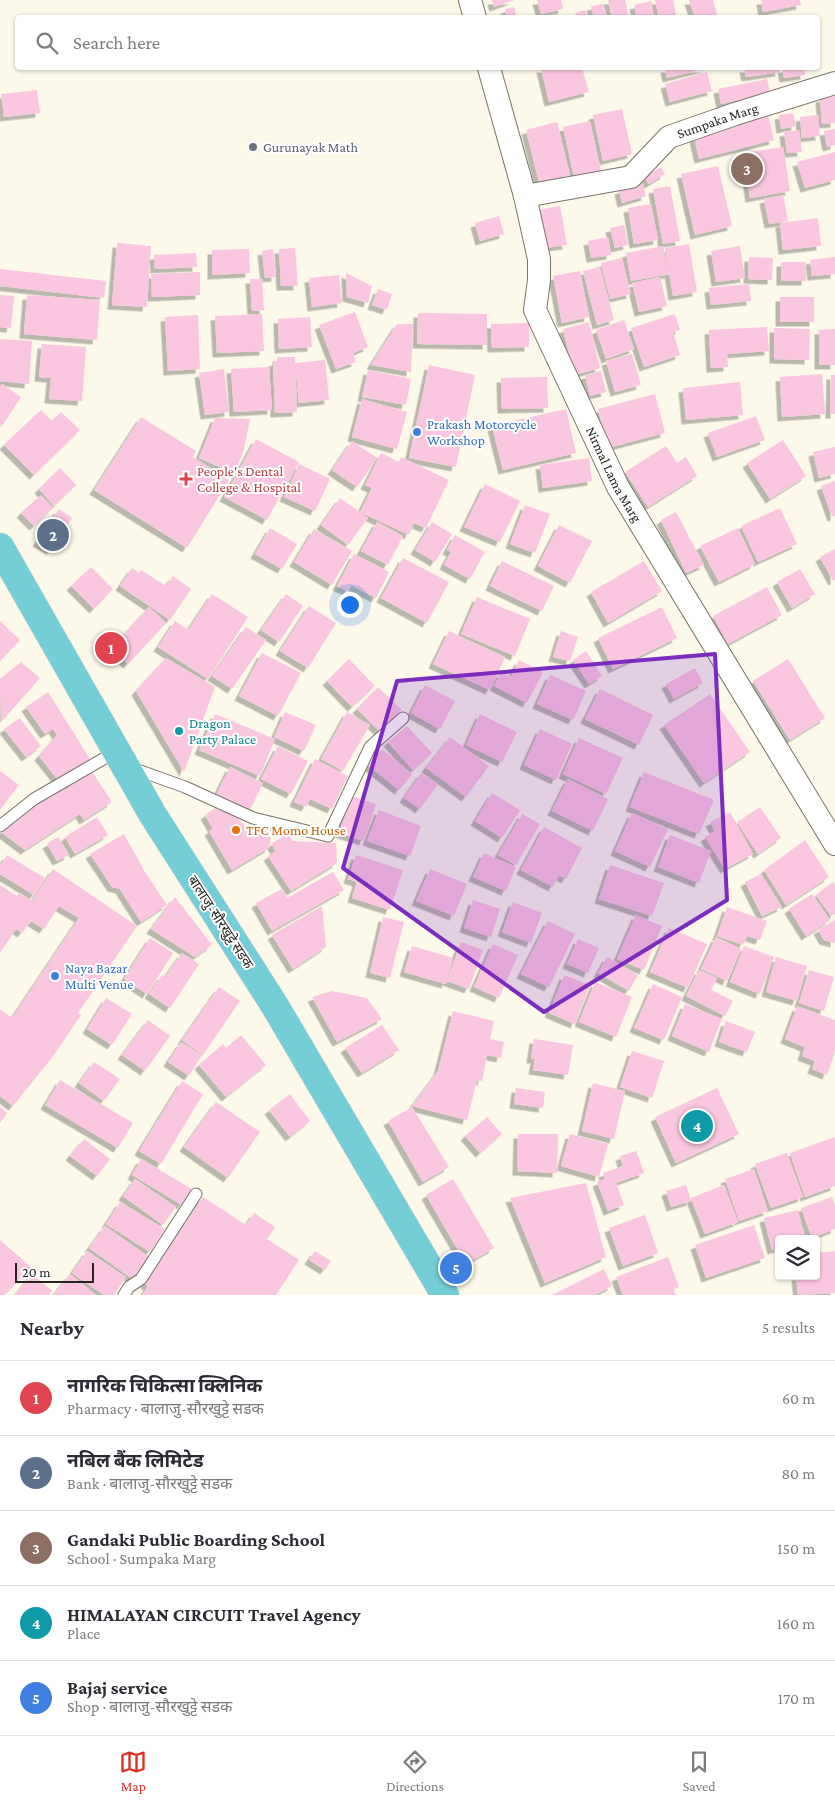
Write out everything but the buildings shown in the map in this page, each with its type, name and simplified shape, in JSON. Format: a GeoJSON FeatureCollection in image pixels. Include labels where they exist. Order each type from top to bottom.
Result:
{"type":"FeatureCollection","features":[{"type":"Feature","properties":{"kind":"main road","name":"बालाजु-सौरखुट्टे सडक"},"geometry":{"type":"LineString","coordinates":[[0,547],[153,815],[275,1006],[445,1295]]}},
{"type":"Feature","properties":{"kind":"street"},"geometry":{"type":"LineString","coordinates":[[470,0],[474,15]]}},
{"type":"Feature","properties":{"kind":"street","name":"Nirmal Lama Marg"},"geometry":{"type":"LineString","coordinates":[[490,70],[525,196],[539,259],[536,310],[618,487],[835,844]]}},
{"type":"Feature","properties":{"kind":"street","name":"Sumpaka Marg"},"geometry":{"type":"LineString","coordinates":[[525,196],[630,177],[669,137],[835,83]]}},
{"type":"Feature","properties":{"kind":"lane"},"geometry":{"type":"LineString","coordinates":[[0,826],[34,799],[121,758],[253,818],[328,836],[370,747],[403,718]]}},
{"type":"Feature","properties":{"kind":"lane"},"geometry":{"type":"LineString","coordinates":[[124,1295],[129,1287],[140,1279],[196,1194]]}},
{"type":"Feature","properties":{"kind":"highlighted area"},"geometry":{"type":"Polygon","coordinates":[[[715,654],[727,900],[544,1012],[343,868],[397,681],[715,654]]]}},
{"type":"Feature","properties":{"kind":"place","name":"Gurunayak Math"},"geometry":{"type":"Point","coordinates":[253,147]}},
{"type":"Feature","properties":{"kind":"place","name":"Gandaki Public Boarding School"},"geometry":{"type":"Point","coordinates":[747,169]}},
{"type":"Feature","properties":{"kind":"place","name":"Prakash Motorcycle Workshop"},"geometry":{"type":"Point","coordinates":[417,432]}},
{"type":"Feature","properties":{"kind":"place","name":"People's Dental College & Hospital"},"geometry":{"type":"Point","coordinates":[186,479]}},
{"type":"Feature","properties":{"kind":"place","name":"नबिल बैंक लिमिटेड"},"geometry":{"type":"Point","coordinates":[53,535]}},
{"type":"Feature","properties":{"kind":"place","name":"नागरिक चिकित्सा क्लिनिक"},"geometry":{"type":"Point","coordinates":[111,648]}},
{"type":"Feature","properties":{"kind":"place","name":"Dragon Party Palace"},"geometry":{"type":"Point","coordinates":[179,731]}},
{"type":"Feature","properties":{"kind":"place","name":"TFC Momo House"},"geometry":{"type":"Point","coordinates":[236,830]}},
{"type":"Feature","properties":{"kind":"place","name":"Naya Bazar Multi Venue"},"geometry":{"type":"Point","coordinates":[55,976]}},
{"type":"Feature","properties":{"kind":"place","name":"HIMALAYAN CIRCUIT Travel Agency"},"geometry":{"type":"Point","coordinates":[697,1126]}},
{"type":"Feature","properties":{"kind":"place","name":"Bajaj service"},"geometry":{"type":"Point","coordinates":[456,1268]}}]}
